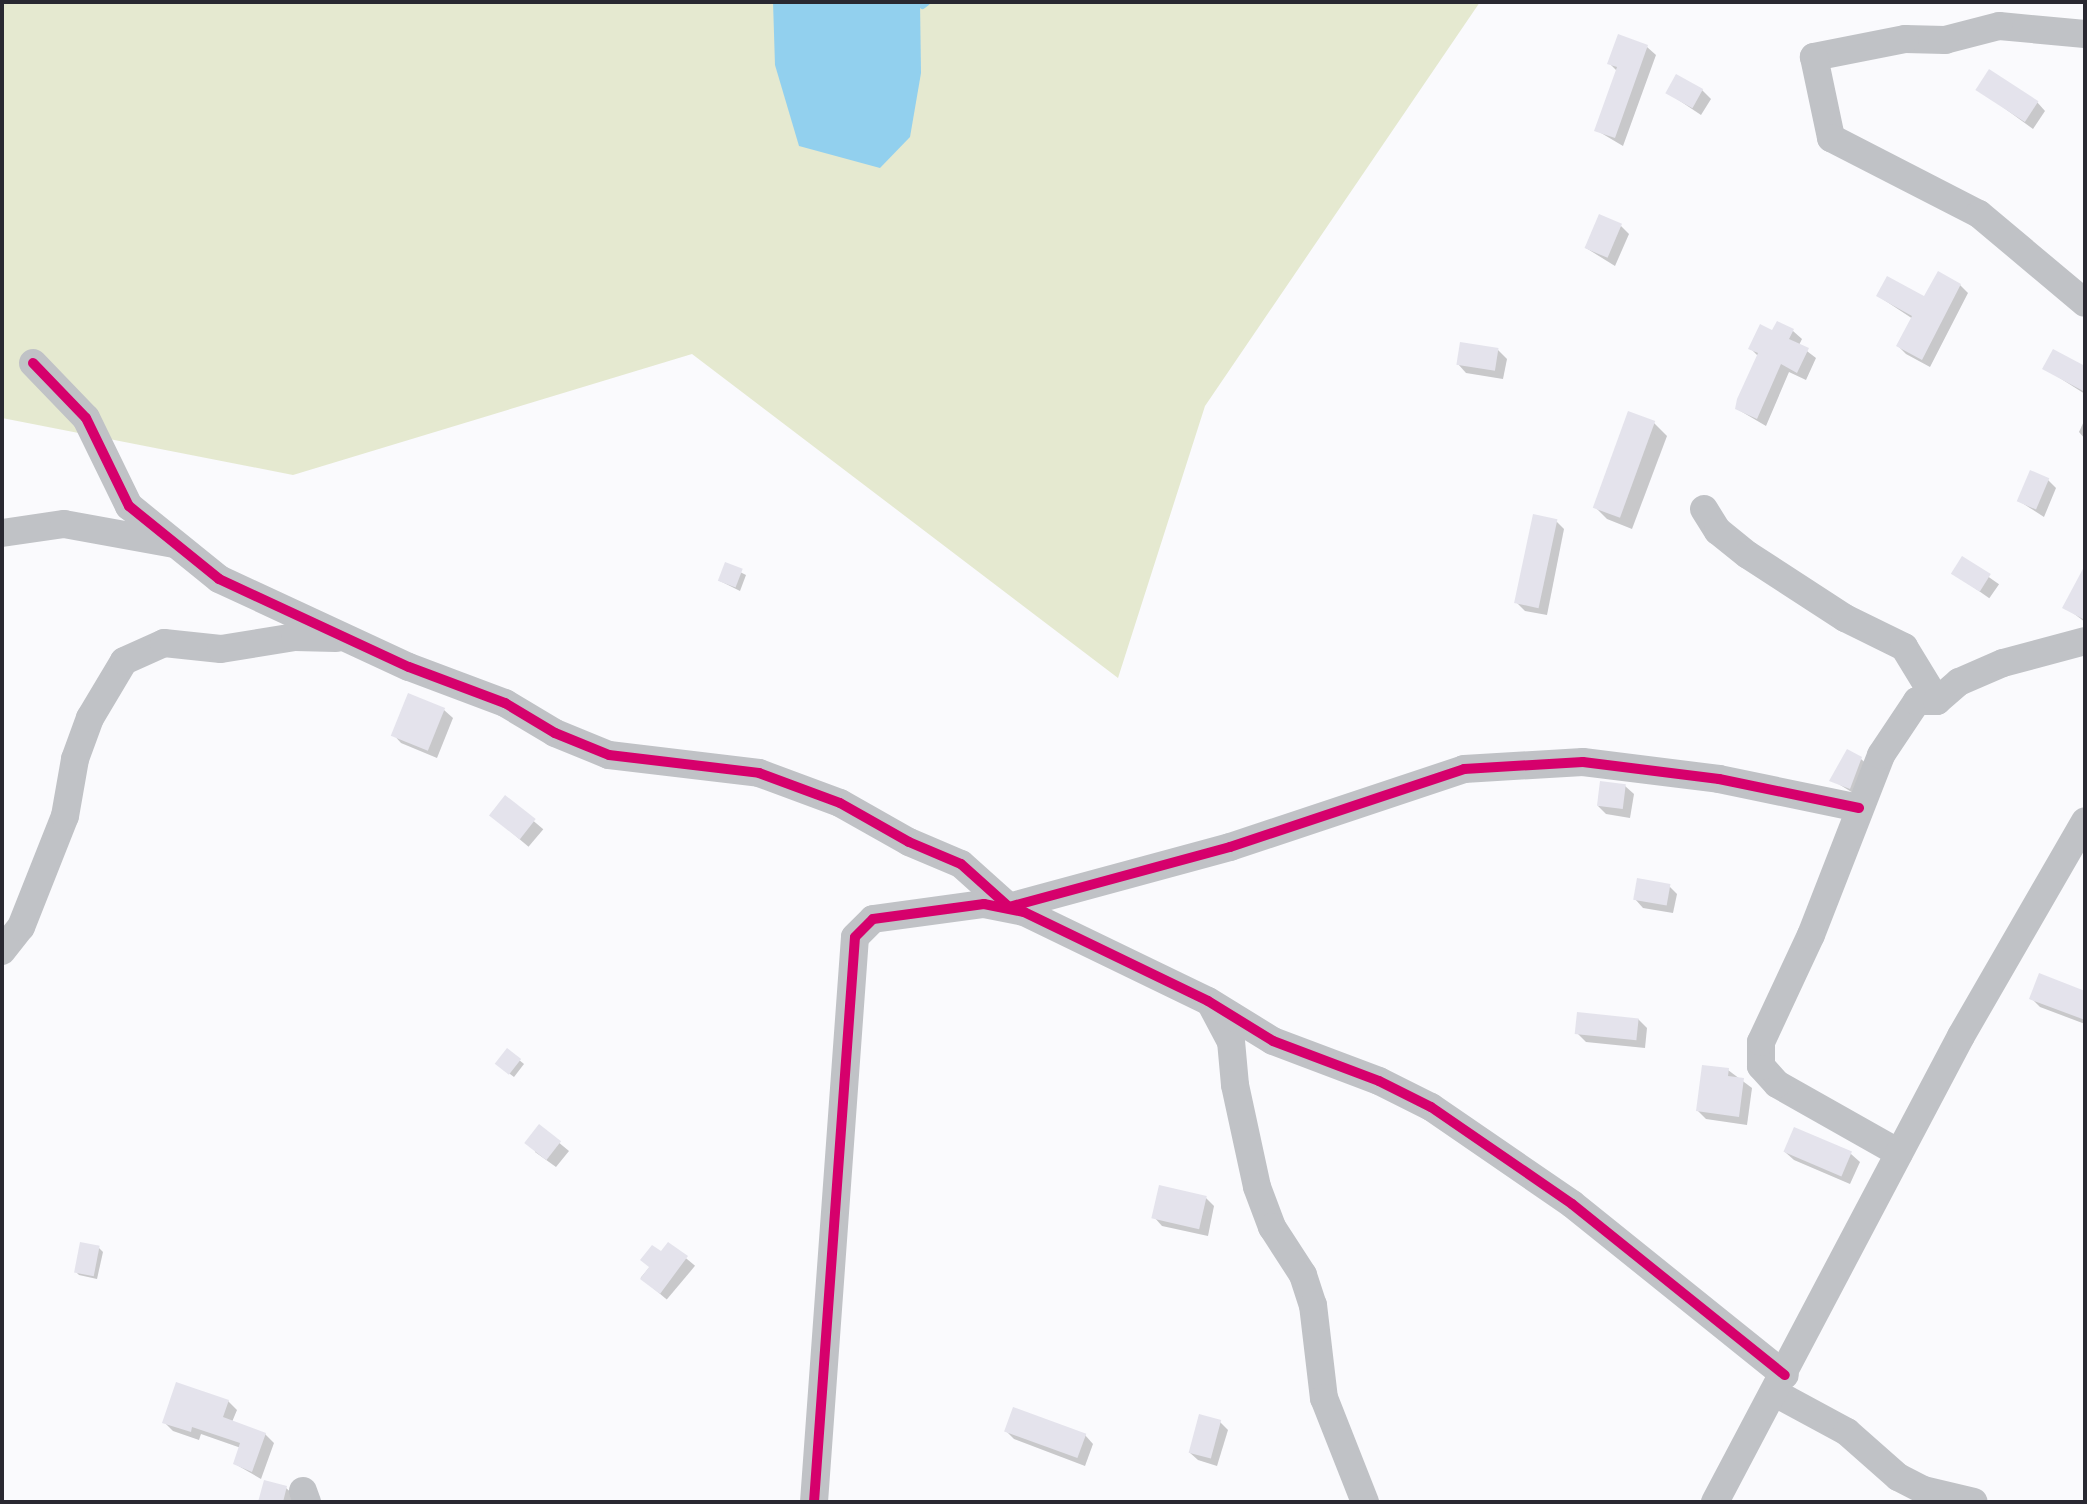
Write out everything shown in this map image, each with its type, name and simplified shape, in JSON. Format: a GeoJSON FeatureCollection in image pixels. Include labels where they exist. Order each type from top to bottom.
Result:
{"type":"FeatureCollection","features":[{"type":"Feature","properties":{"kind":"street"},"geometry":{"type":"LineString","coordinates":[[2085,34],[1999,26],[1945,40],[1905,40],[1814,57],[1831,138],[1979,214],[2085,303]]}},
{"type":"Feature","properties":{"kind":"street"},"geometry":{"type":"LineString","coordinates":[[33,363],[86,418],[129,506],[219,579],[349,638],[505,703],[555,733],[609,755],[651,764],[706,764],[759,773],[840,803],[909,842],[961,864],[1009,906],[1208,1001],[1273,1041],[1379,1081],[1431,1107],[1572,1204],[1780,1384],[1847,1433],[1898,1477],[1924,1490],[1974,1502]]}},
{"type":"Feature","properties":{"kind":"street"},"geometry":{"type":"LineString","coordinates":[[1704,509],[1718,531],[1748,555],[1837,612],[1904,647],[1937,701]]}},
{"type":"Feature","properties":{"kind":"street"},"geometry":{"type":"LineString","coordinates":[[2,533],[64,524],[177,544]]}},
{"type":"Feature","properties":{"kind":"street"},"geometry":{"type":"LineString","coordinates":[[2,951],[21,927],[65,816],[75,760],[90,718],[124,661],[164,643],[221,649],[295,637],[349,638]]}},
{"type":"Feature","properties":{"kind":"street"},"geometry":{"type":"LineString","coordinates":[[1899,1153],[1799,1098],[1761,1066],[1761,1042],[1811,935],[1881,755],[1917,701],[1937,701],[1959,682],[2003,663],[2085,641]]}},
{"type":"Feature","properties":{"kind":"street"},"geometry":{"type":"LineString","coordinates":[[814,1502],[855,937],[873,919],[984,904],[1009,906],[1230,847],[1464,769],[1583,762],[1719,779],[1859,808]]}},
{"type":"Feature","properties":{"kind":"street"},"geometry":{"type":"LineString","coordinates":[[1715,1502],[1780,1384],[1899,1153],[2085,821]]}},
{"type":"Feature","properties":{"kind":"street"},"geometry":{"type":"LineString","coordinates":[[1208,1001],[1231,1041],[1235,1085],[1257,1186],[1272,1227],[1303,1275],[1313,1305],[1321,1388],[1365,1502]]}},
{"type":"Feature","properties":{"kind":"green space"},"geometry":{"type":"Polygon","coordinates":[[[2,2],[1480,2],[1205,406],[1118,678],[692,354],[293,475],[2,418],[2,2]]]}},
{"type":"Feature","properties":{"kind":"water"},"geometry":{"type":"Polygon","coordinates":[[[773,2],[920,2],[921,73],[910,137],[880,168],[799,146],[775,65],[773,2]]]}},
{"type":"Feature","properties":{"kind":"building"},"geometry":{"type":"Polygon","coordinates":[[[1618,34],[1648,45],[1615,138],[1594,131],[1617,67],[1607,64],[1618,34]]]}},
{"type":"Feature","properties":{"kind":"building"},"geometry":{"type":"Polygon","coordinates":[[[1989,69],[2038,101],[2025,122],[1975,90],[1989,69]]]}},
{"type":"Feature","properties":{"kind":"building"},"geometry":{"type":"Polygon","coordinates":[[[1676,74],[1703,89],[1692,108],[1665,93],[1676,74]]]}},
{"type":"Feature","properties":{"kind":"building"},"geometry":{"type":"Polygon","coordinates":[[[1599,214],[1622,224],[1608,258],[1585,248],[1599,214]]]}},
{"type":"Feature","properties":{"kind":"building"},"geometry":{"type":"Polygon","coordinates":[[[1938,271],[1961,284],[1922,360],[1896,346],[1912,316],[1876,296],[1887,276],[1924,296],[1938,271]]]}},
{"type":"Feature","properties":{"kind":"building"},"geometry":{"type":"Polygon","coordinates":[[[1777,321],[1794,329],[1789,339],[1809,348],[1797,373],[1781,364],[1757,419],[1735,409],[1737,399],[1758,353],[1748,349],[1760,324],[1772,330],[1777,321]]]}},
{"type":"Feature","properties":{"kind":"building"},"geometry":{"type":"Polygon","coordinates":[[[1460,342],[1499,348],[1495,371],[1456,365],[1460,342]]]}},
{"type":"Feature","properties":{"kind":"building"},"geometry":{"type":"Polygon","coordinates":[[[2053,349],[2085,366],[2085,392],[2042,369],[2053,349]]]}},
{"type":"Feature","properties":{"kind":"building"},"geometry":{"type":"Polygon","coordinates":[[[1628,411],[1655,421],[1620,518],[1593,508],[1628,411]]]}},
{"type":"Feature","properties":{"kind":"building"},"geometry":{"type":"Polygon","coordinates":[[[2030,470],[2049,478],[2036,510],[2017,501],[2030,470]]]}},
{"type":"Feature","properties":{"kind":"building"},"geometry":{"type":"Polygon","coordinates":[[[1533,514],[1557,519],[1539,608],[1514,603],[1533,514]]]}},
{"type":"Feature","properties":{"kind":"building"},"geometry":{"type":"Polygon","coordinates":[[[1962,556],[1991,574],[1980,592],[1951,574],[1962,556]]]}},
{"type":"Feature","properties":{"kind":"building"},"geometry":{"type":"Polygon","coordinates":[[[725,562],[743,569],[736,587],[718,581],[725,562]]]}},
{"type":"Feature","properties":{"kind":"building"},"geometry":{"type":"Polygon","coordinates":[[[2085,565],[2085,620],[2062,608],[2085,565]]]}},
{"type":"Feature","properties":{"kind":"building"},"geometry":{"type":"Polygon","coordinates":[[[408,693],[445,708],[428,751],[391,736],[408,693]]]}},
{"type":"Feature","properties":{"kind":"building"},"geometry":{"type":"Polygon","coordinates":[[[1847,749],[1862,757],[1850,789],[1829,781],[1847,749]]]}},
{"type":"Feature","properties":{"kind":"building"},"geometry":{"type":"Polygon","coordinates":[[[1600,781],[1626,784],[1623,809],[1597,806],[1600,781]]]}},
{"type":"Feature","properties":{"kind":"building"},"geometry":{"type":"Polygon","coordinates":[[[505,795],[536,819],[520,839],[489,815],[505,795]]]}},
{"type":"Feature","properties":{"kind":"building"},"geometry":{"type":"Polygon","coordinates":[[[1637,878],[1670,884],[1667,906],[1633,900],[1637,878]]]}},
{"type":"Feature","properties":{"kind":"building"},"geometry":{"type":"Polygon","coordinates":[[[2039,973],[2085,991],[2085,1020],[2029,999],[2039,973]]]}},
{"type":"Feature","properties":{"kind":"building"},"geometry":{"type":"Polygon","coordinates":[[[1577,1012],[1639,1018],[1636,1040],[1575,1034],[1577,1012]]]}},
{"type":"Feature","properties":{"kind":"building"},"geometry":{"type":"Polygon","coordinates":[[[507,1048],[521,1059],[509,1075],[495,1064],[507,1048]]]}},
{"type":"Feature","properties":{"kind":"building"},"geometry":{"type":"Polygon","coordinates":[[[1702,1065],[1729,1068],[1728,1076],[1744,1078],[1739,1117],[1696,1111],[1702,1065]]]}},
{"type":"Feature","properties":{"kind":"building"},"geometry":{"type":"Polygon","coordinates":[[[539,1124],[561,1141],[546,1160],[524,1143],[539,1124]]]}},
{"type":"Feature","properties":{"kind":"building"},"geometry":{"type":"Polygon","coordinates":[[[1794,1127],[1852,1152],[1841,1176],[1783,1152],[1794,1127]]]}},
{"type":"Feature","properties":{"kind":"building"},"geometry":{"type":"Polygon","coordinates":[[[1159,1185],[1207,1196],[1199,1229],[1151,1218],[1159,1185]]]}},
{"type":"Feature","properties":{"kind":"building"},"geometry":{"type":"Polygon","coordinates":[[[80,1242],[100,1246],[94,1276],[74,1272],[80,1242]]]}},
{"type":"Feature","properties":{"kind":"building"},"geometry":{"type":"Polygon","coordinates":[[[668,1242],[688,1256],[660,1294],[640,1279],[649,1267],[640,1260],[652,1245],[661,1251],[668,1242]]]}},
{"type":"Feature","properties":{"kind":"building"},"geometry":{"type":"Polygon","coordinates":[[[176,1382],[229,1400],[223,1417],[266,1433],[252,1472],[233,1464],[240,1443],[192,1427],[191,1432],[162,1423],[176,1382]]]}},
{"type":"Feature","properties":{"kind":"building"},"geometry":{"type":"Polygon","coordinates":[[[1013,1407],[1086,1434],[1077,1458],[1004,1431],[1013,1407]]]}},
{"type":"Feature","properties":{"kind":"building"},"geometry":{"type":"Polygon","coordinates":[[[1199,1414],[1221,1420],[1211,1459],[1189,1453],[1199,1414]]]}},
{"type":"Feature","properties":{"kind":"building"},"geometry":{"type":"Polygon","coordinates":[[[264,1480],[287,1486],[283,1502],[258,1502],[264,1480]]]}},
{"type":"Feature","properties":{"kind":"waterway"},"geometry":{"type":"LineString","coordinates":[[922,5],[926,2]]}},
{"type":"Feature","properties":{"kind":"cycle path"},"geometry":{"type":"LineString","coordinates":[[33,363],[86,418],[129,506],[219,579],[409,667],[505,703],[555,733],[609,755],[759,773],[840,803],[909,842],[961,864],[1009,907]]}},
{"type":"Feature","properties":{"kind":"cycle path"},"geometry":{"type":"LineString","coordinates":[[1009,907],[1230,847],[1464,769],[1583,762],[1719,779],[1859,808]]}},
{"type":"Feature","properties":{"kind":"cycle path"},"geometry":{"type":"LineString","coordinates":[[814,1502],[855,937],[873,919],[984,904],[1024,912],[1208,1001],[1273,1041],[1379,1081],[1431,1107],[1572,1204],[1785,1375]]}}]}
